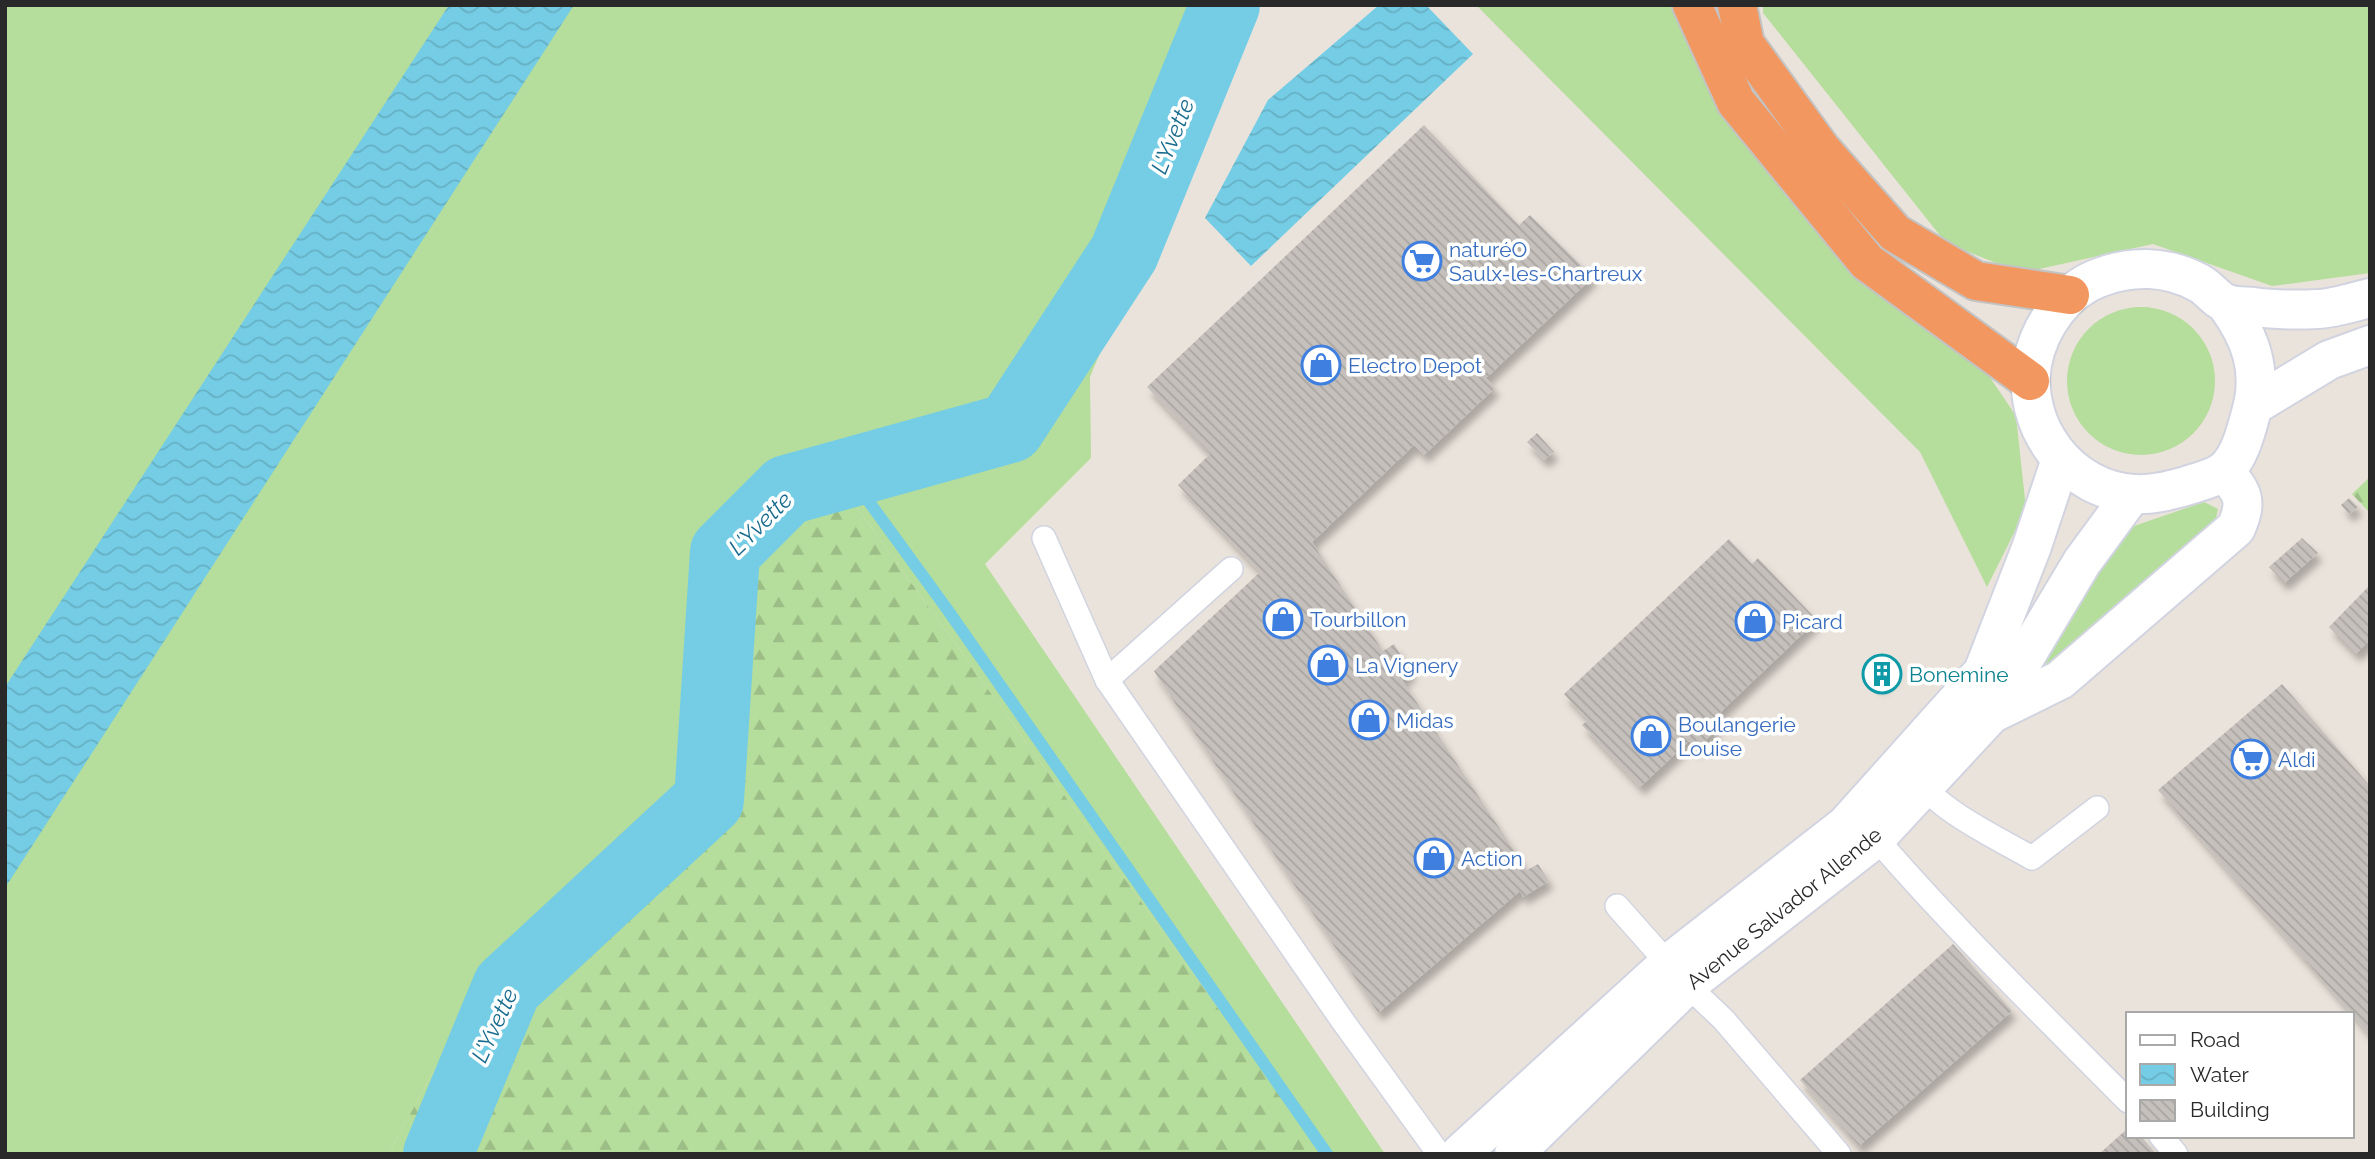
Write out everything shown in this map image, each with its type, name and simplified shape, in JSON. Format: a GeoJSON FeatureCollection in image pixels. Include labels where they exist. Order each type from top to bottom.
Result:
{"type":"FeatureCollection","features":[{"type":"Feature","properties":{"kind":"highway"},"geometry":{"type":"LineString","coordinates":[[1692,5],[1736,102],[1867,262],[2030,380]]}},
{"type":"Feature","properties":{"kind":"highway"},"geometry":{"type":"LineString","coordinates":[[1737,5],[1745,44],[1821,149],[1895,233],[1976,281],[2070,295]]}},
{"type":"Feature","properties":{"kind":"main road"},"geometry":{"type":"LineString","coordinates":[[2144,269],[2167,271],[2199,283],[2226,304],[2242,326],[2253,352],[2256,379],[2253,406],[2236,454],[2224,471],[2161,493],[2132,494],[2106,489],[2081,477],[2061,459],[2043,436],[2033,409],[2030,380],[2035,349],[2049,320],[2070,295],[2099,277],[2144,269]]}},
{"type":"Feature","properties":{"kind":"main road"},"geometry":{"type":"LineString","coordinates":[[2226,304],[2320,309],[2370,298]]}},
{"type":"Feature","properties":{"kind":"main road"},"geometry":{"type":"LineString","coordinates":[[2253,406],[2329,360],[2370,345]]}},
{"type":"Feature","properties":{"kind":"main road"},"geometry":{"type":"LineString","coordinates":[[1915,772],[1983,672],[2032,546],[2061,459]]}},
{"type":"Feature","properties":{"kind":"main road","name":"Avenue Salvador Allende"},"geometry":{"type":"LineString","coordinates":[[1514,1154],[1678,975],[1866,826],[1915,772],[1991,714],[2060,680],[2236,528],[2244,510],[2241,491],[2224,471]]}},
{"type":"Feature","properties":{"kind":"main road"},"geometry":{"type":"LineString","coordinates":[[1991,714],[2081,562],[2132,494]]}},
{"type":"Feature","properties":{"kind":"main road"},"geometry":{"type":"LineString","coordinates":[[1460,1154],[1678,975]]}},
{"type":"Feature","properties":{"kind":"lane"},"geometry":{"type":"LineString","coordinates":[[1044,538],[1107,681],[1342,1020],[1439,1154]]}},
{"type":"Feature","properties":{"kind":"lane"},"geometry":{"type":"LineString","coordinates":[[1107,681],[1231,569]]}},
{"type":"Feature","properties":{"kind":"lane"},"geometry":{"type":"LineString","coordinates":[[1915,772],[1959,815],[2032,858],[2097,808]]}},
{"type":"Feature","properties":{"kind":"lane"},"geometry":{"type":"LineString","coordinates":[[1866,826],[1975,947],[2126,1099]]}},
{"type":"Feature","properties":{"kind":"lane"},"geometry":{"type":"LineString","coordinates":[[1617,906],[1678,975],[1723,1018],[1839,1154]]}},
{"type":"Feature","properties":{"kind":"lane"},"geometry":{"type":"LineString","coordinates":[[2163,1138],[2176,1154]]}},
{"type":"Feature","properties":{"kind":"green space"},"geometry":{"type":"Polygon","coordinates":[[[5,5],[1254,5],[1238,22],[1090,377],[1091,458],[985,564],[1385,1154],[1323,1154],[822,459],[709,523],[695,682],[692,772],[654,825],[560,904],[487,975],[388,1154],[5,1154],[5,5]]]}},
{"type":"Feature","properties":{"kind":"green space"},"geometry":{"type":"Polygon","coordinates":[[[1476,5],[1676,5],[1728,123],[1846,268],[1983,367],[2016,416],[2026,509],[1987,587],[1920,452],[1476,5]]]}},
{"type":"Feature","properties":{"kind":"green space"},"geometry":{"type":"Polygon","coordinates":[[[1763,5],[2368,5],[2370,273],[2272,286],[2153,244],[2021,273],[1946,243],[1763,13],[1763,5]]]}},
{"type":"Feature","properties":{"kind":"green space"},"geometry":{"type":"Polygon","coordinates":[[[2141,307],[2169,313],[2193,329],[2209,353],[2215,381],[2209,409],[2193,433],[2169,449],[2141,455],[2113,449],[2089,433],[2073,409],[2067,381],[2073,353],[2089,329],[2113,313],[2141,307]]]}},
{"type":"Feature","properties":{"kind":"green space"},"geometry":{"type":"Polygon","coordinates":[[[822,459],[1323,1154],[388,1154],[487,975],[560,904],[654,825],[692,773],[695,682],[709,523],[762,479],[822,459]]]}},
{"type":"Feature","properties":{"kind":"green space"},"geometry":{"type":"Polygon","coordinates":[[[2370,477],[2370,513],[2352,494],[2370,477]]]}},
{"type":"Feature","properties":{"kind":"green space"},"geometry":{"type":"Polygon","coordinates":[[[2204,502],[2218,509],[2212,537],[2036,676],[2098,567],[2134,526],[2204,502]]]}},
{"type":"Feature","properties":{"kind":"water"},"geometry":{"type":"Polygon","coordinates":[[[449,5],[574,5],[5,888],[5,687],[449,5]]]}},
{"type":"Feature","properties":{"kind":"water"},"geometry":{"type":"Polygon","coordinates":[[[1379,5],[1426,5],[1473,54],[1251,266],[1205,218],[1268,100],[1379,5]]]}},
{"type":"Feature","properties":{"kind":"building"},"geometry":{"type":"Polygon","coordinates":[[[1424,125],[1519,225],[1530,215],[1593,277],[1486,378],[1495,388],[1424,455],[1414,445],[1312,542],[1383,651],[1394,644],[1412,673],[1402,680],[1527,870],[1538,864],[1549,881],[1523,897],[1520,891],[1378,1013],[1154,671],[1260,572],[1178,485],[1210,454],[1147,387],[1424,125]]]}},
{"type":"Feature","properties":{"kind":"building"},"geometry":{"type":"Polygon","coordinates":[[[1537,433],[1554,452],[1544,460],[1527,442],[1537,433]]]}},
{"type":"Feature","properties":{"kind":"building"},"geometry":{"type":"Polygon","coordinates":[[[2349,498],[2358,507],[2349,514],[2341,505],[2349,498]]]}},
{"type":"Feature","properties":{"kind":"building"},"geometry":{"type":"Polygon","coordinates":[[[2302,538],[2318,553],[2284,583],[2269,567],[2302,538]]]}},
{"type":"Feature","properties":{"kind":"building"},"geometry":{"type":"Polygon","coordinates":[[[1729,539],[1752,564],[1758,558],[1817,620],[1710,722],[1717,729],[1696,749],[1689,741],[1640,787],[1582,725],[1588,720],[1564,694],[1729,539]]]}},
{"type":"Feature","properties":{"kind":"building"},"geometry":{"type":"Polygon","coordinates":[[[2368,587],[2370,640],[2356,654],[2329,627],[2368,587]]]}},
{"type":"Feature","properties":{"kind":"building","name":"Bonemine"},"geometry":{"type":"Polygon","coordinates":[[[1884,662],[1894,672],[1879,686],[1869,676],[1884,662]]]}},
{"type":"Feature","properties":{"kind":"building"},"geometry":{"type":"Polygon","coordinates":[[[2282,684],[2370,786],[2370,1035],[2354,1017],[2354,1012],[2350,1012],[2158,790],[2282,684]]]}},
{"type":"Feature","properties":{"kind":"building"},"geometry":{"type":"Polygon","coordinates":[[[1953,944],[2012,1011],[1859,1146],[1800,1080],[1953,944]]]}},
{"type":"Feature","properties":{"kind":"building"},"geometry":{"type":"Polygon","coordinates":[[[2126,1130],[2126,1138],[2143,1138],[2156,1154],[2099,1154],[2126,1130]]]}},
{"type":"Feature","properties":{"kind":"waterway","name":"L'Yvette"},"geometry":{"type":"LineString","coordinates":[[438,1154],[507,987],[709,800],[725,552],[787,490],[1010,428],[1124,253],[1225,5]]}},
{"type":"Feature","properties":{"kind":"waterway"},"geometry":{"type":"LineString","coordinates":[[848,473],[947,609],[1327,1154]]}},
{"type":"Feature","properties":{"kind":"place","name":"naturéO Saulx-les-Chartreux"},"geometry":{"type":"Point","coordinates":[1422,261]}},
{"type":"Feature","properties":{"kind":"place","name":"Electro Depot"},"geometry":{"type":"Point","coordinates":[1321,365]}},
{"type":"Feature","properties":{"kind":"place","name":"Tourbillon"},"geometry":{"type":"Point","coordinates":[1283,619]}},
{"type":"Feature","properties":{"kind":"place","name":"Picard"},"geometry":{"type":"Point","coordinates":[1755,621]}},
{"type":"Feature","properties":{"kind":"place","name":"La Vignery"},"geometry":{"type":"Point","coordinates":[1328,665]}},
{"type":"Feature","properties":{"kind":"place","name":"Bonemine"},"geometry":{"type":"Point","coordinates":[1882,674]}},
{"type":"Feature","properties":{"kind":"place","name":"Midas"},"geometry":{"type":"Point","coordinates":[1369,720]}},
{"type":"Feature","properties":{"kind":"place","name":"Boulangerie Louise"},"geometry":{"type":"Point","coordinates":[1651,736]}},
{"type":"Feature","properties":{"kind":"place","name":"Aldi"},"geometry":{"type":"Point","coordinates":[2251,759]}},
{"type":"Feature","properties":{"kind":"place","name":"Action"},"geometry":{"type":"Point","coordinates":[1434,858]}}]}
